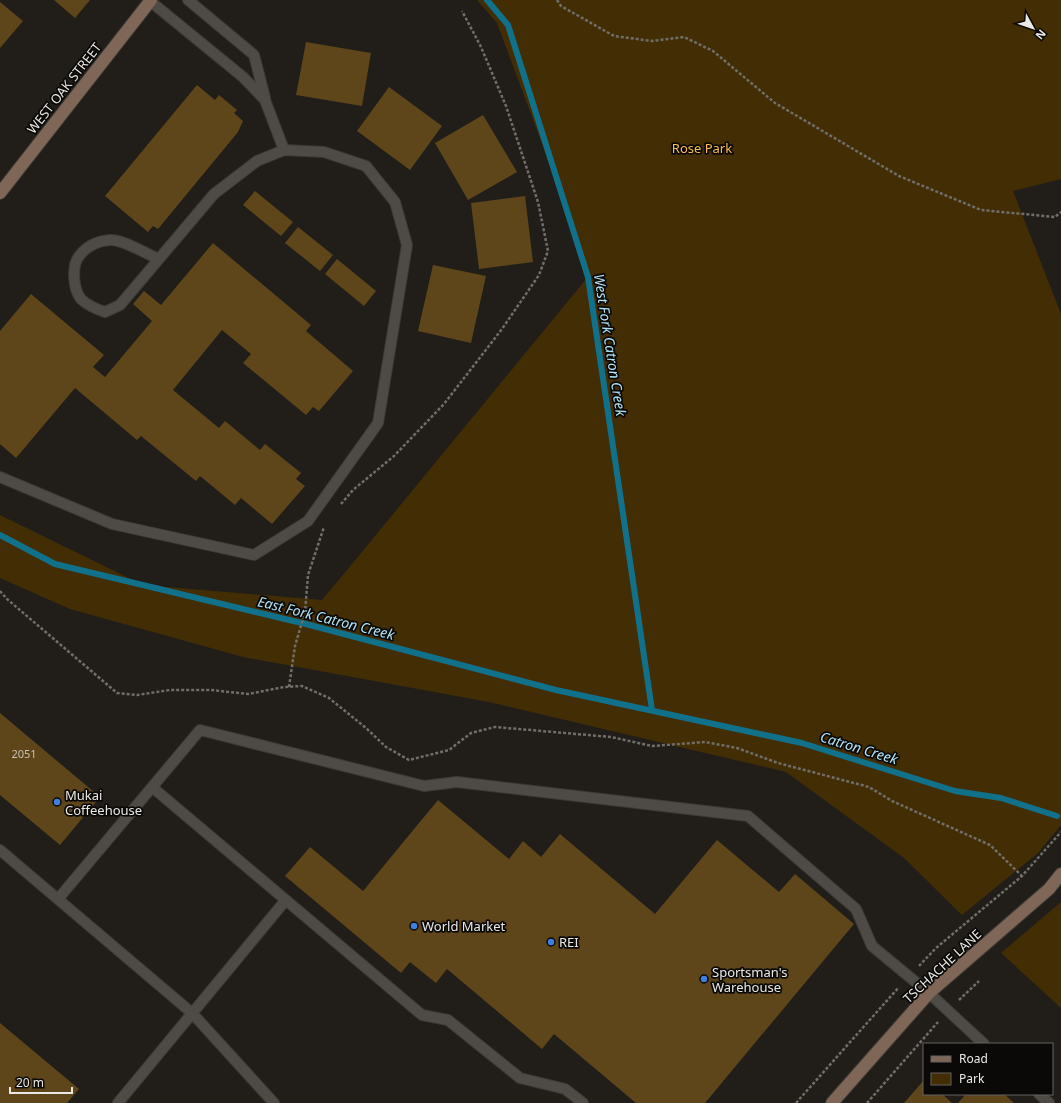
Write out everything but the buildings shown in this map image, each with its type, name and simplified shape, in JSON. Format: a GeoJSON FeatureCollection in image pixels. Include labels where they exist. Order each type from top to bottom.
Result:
{"type":"FeatureCollection","features":[{"type":"Feature","properties":{"kind":"street","name":"WEST OAK STREET"},"geometry":{"type":"LineString","coordinates":[[0,193],[151,0]]}},
{"type":"Feature","properties":{"kind":"street","name":"TSCHACHE LANE"},"geometry":{"type":"LineString","coordinates":[[832,1103],[929,993],[1050,889],[1061,874]]}},
{"type":"Feature","properties":{"kind":"lane"},"geometry":{"type":"LineString","coordinates":[[151,0],[243,77],[265,100]]}},
{"type":"Feature","properties":{"kind":"lane"},"geometry":{"type":"LineString","coordinates":[[188,0],[254,55],[265,100],[284,150]]}},
{"type":"Feature","properties":{"kind":"lane"},"geometry":{"type":"LineString","coordinates":[[0,477],[112,524],[254,555],[308,521],[378,423],[407,245],[395,202],[366,166],[324,152],[284,150],[257,161],[214,194],[159,259],[120,305],[105,312],[92,308],[81,298],[74,286],[75,269],[79,256],[94,244],[111,240],[134,247],[159,259]]}},
{"type":"Feature","properties":{"kind":"lane"},"geometry":{"type":"LineString","coordinates":[[58,899],[200,730],[424,786],[457,782],[748,816],[856,909],[872,946],[929,993],[983,1043]]}},
{"type":"Feature","properties":{"kind":"lane"},"geometry":{"type":"LineString","coordinates":[[152,787],[285,901],[422,1015],[448,1020],[520,1078],[565,1089],[583,1103]]}},
{"type":"Feature","properties":{"kind":"lane"},"geometry":{"type":"LineString","coordinates":[[0,850],[192,1013],[274,1103]]}},
{"type":"Feature","properties":{"kind":"lane"},"geometry":{"type":"LineString","coordinates":[[118,1103],[285,901]]}},
{"type":"Feature","properties":{"kind":"lane"},"geometry":{"type":"LineString","coordinates":[[1040,1095],[1049,1103]]}},
{"type":"Feature","properties":{"kind":"path"},"geometry":{"type":"LineString","coordinates":[[557,0],[561,6],[614,36],[652,41],[684,37],[713,51],[775,103],[899,176],[981,210],[1055,217],[1061,212]]}},
{"type":"Feature","properties":{"kind":"path"},"geometry":{"type":"LineString","coordinates":[[339,507],[353,490],[394,456],[444,404],[476,364],[539,275],[548,251],[538,202],[506,106],[481,47],[462,12]]}},
{"type":"Feature","properties":{"kind":"path"},"geometry":{"type":"LineString","coordinates":[[289,687],[298,637],[305,612],[308,575],[325,524]]}},
{"type":"Feature","properties":{"kind":"path"},"geometry":{"type":"LineString","coordinates":[[0,591],[7,599],[117,693],[137,695],[170,690],[211,690],[248,694],[302,686],[329,698],[366,728],[386,747],[409,760],[449,750],[471,733],[495,727],[611,737],[652,746],[705,742],[737,748],[778,763],[870,787],[892,801],[990,845],[1022,876]]}},
{"type":"Feature","properties":{"kind":"path"},"geometry":{"type":"LineString","coordinates":[[796,1103],[909,976],[936,948],[1022,876],[1061,832]]}},
{"type":"Feature","properties":{"kind":"path"},"geometry":{"type":"LineString","coordinates":[[867,1103],[948,1011],[979,981]]}},
{"type":"Feature","properties":{"kind":"green space","name":"Rose Park"},"geometry":{"type":"Polygon","coordinates":[[[477,0],[1061,0],[1061,179],[1013,191],[1061,314],[1061,825],[1038,853],[962,915],[904,858],[786,772],[489,702],[243,657],[70,609],[0,578],[0,515],[143,585],[322,600],[352,564],[587,278],[582,251],[497,23],[477,0]]]}},
{"type":"Feature","properties":{"kind":"green space"},"geometry":{"type":"Polygon","coordinates":[[[1061,902],[1061,1008],[1001,953],[1061,902]]]}},
{"type":"Feature","properties":{"kind":"waterway","name":"West Fork Catron Creek"},"geometry":{"type":"LineString","coordinates":[[487,0],[508,25],[588,277],[652,710]]}},
{"type":"Feature","properties":{"kind":"waterway","name":"East Fork Catron Creek"},"geometry":{"type":"LineString","coordinates":[[0,535],[55,564],[306,624],[556,690],[802,743],[955,791],[1001,798],[1057,816]]}},
{"type":"Feature","properties":{"kind":"place","name":"Mukai Coffeehouse"},"geometry":{"type":"Point","coordinates":[57,802]}},
{"type":"Feature","properties":{"kind":"place","name":"World Market"},"geometry":{"type":"Point","coordinates":[414,926]}},
{"type":"Feature","properties":{"kind":"place","name":"REI"},"geometry":{"type":"Point","coordinates":[551,942]}},
{"type":"Feature","properties":{"kind":"place","name":"Sportsman's Warehouse"},"geometry":{"type":"Point","coordinates":[704,979]}},
{"type":"Feature","properties":{"kind":"water label","name":"Catron Creek"},"geometry":{"type":"Point","coordinates":[859,748]}}]}
